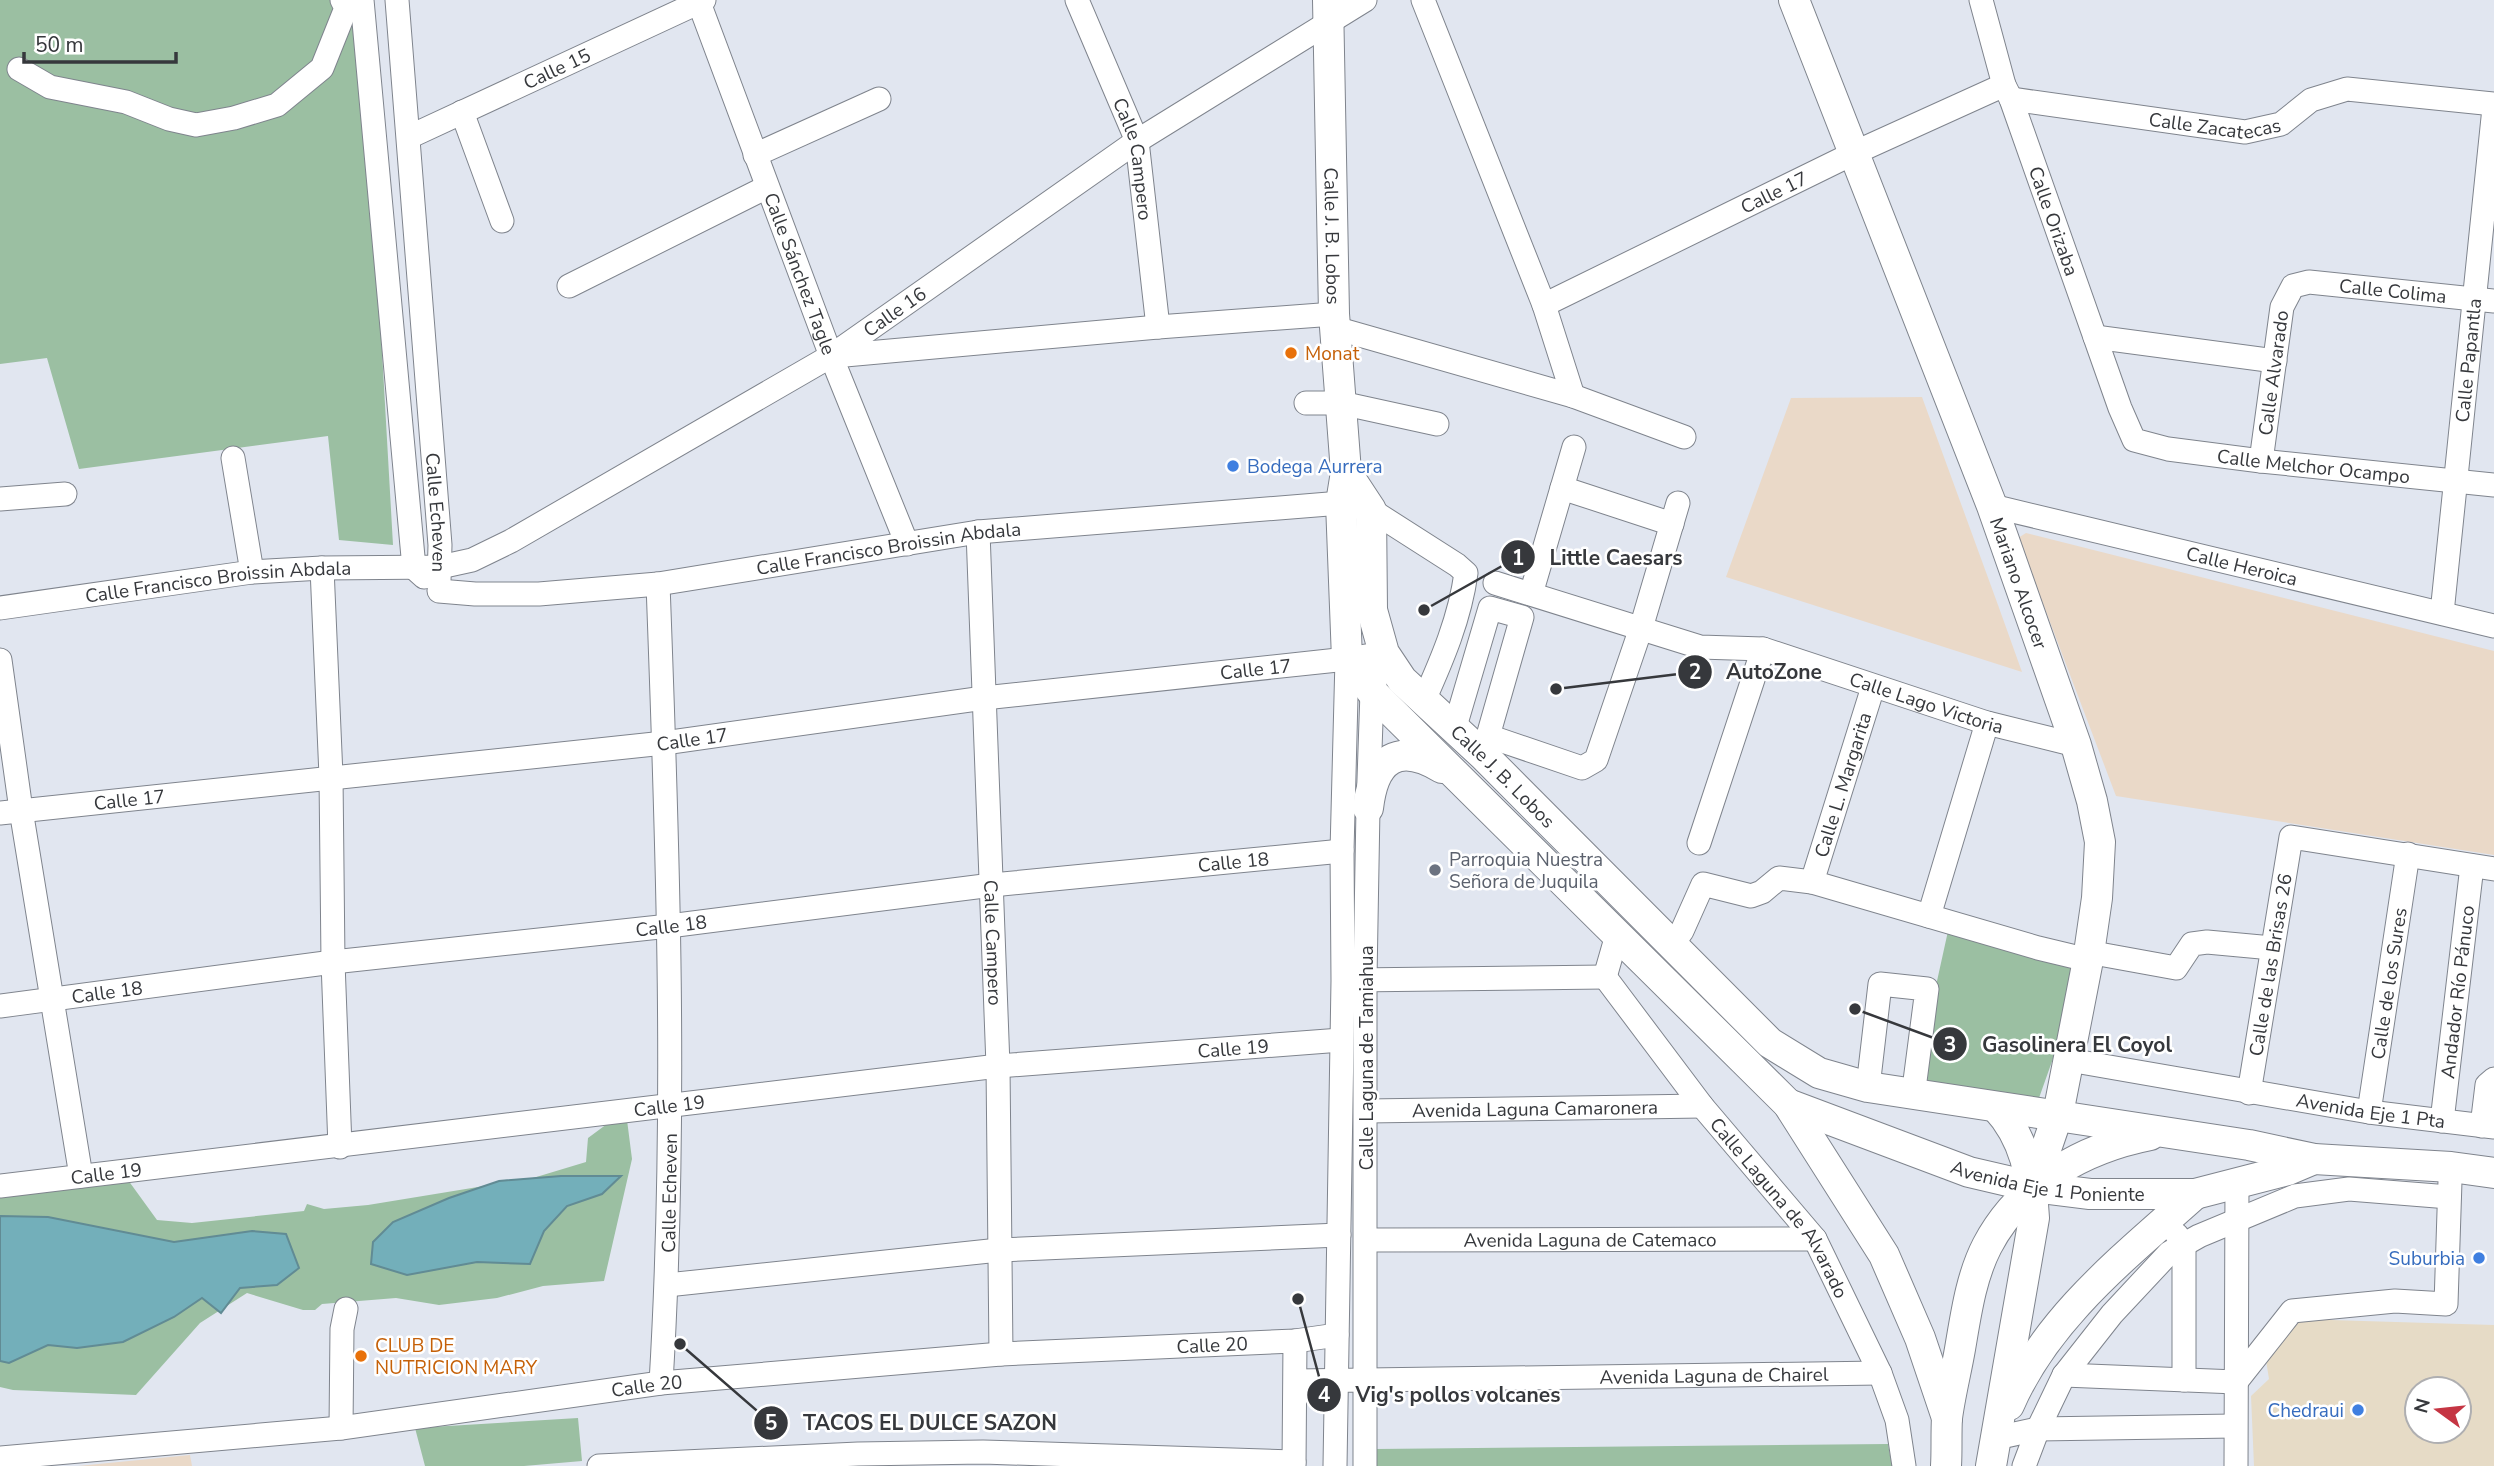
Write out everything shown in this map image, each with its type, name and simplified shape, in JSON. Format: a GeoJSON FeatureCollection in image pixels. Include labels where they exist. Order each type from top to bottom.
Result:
{"type":"FeatureCollection","features":[{"type":"Feature","properties":{"kind":"main road","name":"Mariano Alcocer"},"geometry":{"type":"LineString","coordinates":[[1794,0],[1992,506],[2076,745],[2092,801],[2100,842],[2097,898],[2069,1060],[2057,1114],[2033,1187]]}},
{"type":"Feature","properties":{"kind":"main road","name":"Calle J. B. Lobos"},"geometry":{"type":"LineString","coordinates":[[1328,11],[1335,321],[1346,471],[1341,503],[1347,659],[1372,692],[1788,1104]]}},
{"type":"Feature","properties":{"kind":"main road","name":"Calle J. B. Lobos"},"geometry":{"type":"LineString","coordinates":[[1346,471],[1371,510],[1372,610],[1384,653],[1402,680],[1454,730],[1485,746],[1672,945],[1770,1043],[1819,1073],[1868,1087],[1996,1107]]}},
{"type":"Feature","properties":{"kind":"main road"},"geometry":{"type":"LineString","coordinates":[[1368,808],[1377,776],[1385,763],[1393,757],[1405,754],[1417,756],[1460,779]]}},
{"type":"Feature","properties":{"kind":"main road"},"geometry":{"type":"LineString","coordinates":[[1788,1104],[1884,1255],[1920,1338],[1947,1418]]}},
{"type":"Feature","properties":{"kind":"main road","name":"Avenida Eje 1 Poniente"},"geometry":{"type":"LineString","coordinates":[[1788,1104],[1969,1172],[2033,1187],[2090,1194],[2195,1194],[2288,1170],[2314,1159]]}},
{"type":"Feature","properties":{"kind":"main road"},"geometry":{"type":"LineString","coordinates":[[1994,1452],[2034,1218],[2033,1187],[2020,1142],[2009,1121],[1996,1107]]}},
{"type":"Feature","properties":{"kind":"main road","name":"Avenida Eje 1 Poniente"},"geometry":{"type":"LineString","coordinates":[[1996,1107],[2249,1144],[2314,1159],[2451,1167],[2494,1173]]}},
{"type":"Feature","properties":{"kind":"main road"},"geometry":{"type":"LineString","coordinates":[[1946,1466],[1947,1418],[1974,1278],[1987,1246],[2007,1215],[2033,1187],[2086,1154],[2122,1141],[2168,1132]]}},
{"type":"Feature","properties":{"kind":"main road"},"geometry":{"type":"LineString","coordinates":[[1994,1452],[2021,1382],[2055,1332],[2087,1291],[2195,1194]]}},
{"type":"Feature","properties":{"kind":"street"},"geometry":{"type":"LineString","coordinates":[[19,69],[50,87],[126,102],[196,125],[234,118],[277,105],[322,68],[346,8],[342,0]]}},
{"type":"Feature","properties":{"kind":"street","name":"Calle Echeven"},"geometry":{"type":"LineString","coordinates":[[362,0],[414,568],[439,591]]}},
{"type":"Feature","properties":{"kind":"street","name":"Calle Echeven"},"geometry":{"type":"LineString","coordinates":[[397,0],[426,358],[440,567],[439,591]]}},
{"type":"Feature","properties":{"kind":"street","name":"Calle Campero"},"geometry":{"type":"LineString","coordinates":[[1077,0],[1137,141],[1158,327]]}},
{"type":"Feature","properties":{"kind":"street","name":"Calle 16"},"geometry":{"type":"LineString","coordinates":[[440,567],[472,560],[511,541],[831,356],[1137,141],[1328,11],[1365,0]]}},
{"type":"Feature","properties":{"kind":"street"},"geometry":{"type":"LineString","coordinates":[[1423,0],[1544,305],[1573,396]]}},
{"type":"Feature","properties":{"kind":"street","name":"Calle Orizaba"},"geometry":{"type":"LineString","coordinates":[[1981,0],[2008,92],[2134,440]]}},
{"type":"Feature","properties":{"kind":"street","name":"Calle 15"},"geometry":{"type":"LineString","coordinates":[[409,137],[700,1]]}},
{"type":"Feature","properties":{"kind":"street","name":"Calle Sánchez Tagle"},"geometry":{"type":"LineString","coordinates":[[700,1],[831,356],[907,544]]}},
{"type":"Feature","properties":{"kind":"street","name":"Calle Zacatecas"},"geometry":{"type":"LineString","coordinates":[[2008,92],[2245,132],[2281,124],[2311,100],[2347,89],[2494,106]]}},
{"type":"Feature","properties":{"kind":"street","name":"Calle 17"},"geometry":{"type":"LineString","coordinates":[[1544,305],[1854,153],[2008,92]]}},
{"type":"Feature","properties":{"kind":"street"},"geometry":{"type":"LineString","coordinates":[[755,155],[879,99]]}},
{"type":"Feature","properties":{"kind":"street","name":"Calle Papantla"},"geometry":{"type":"LineString","coordinates":[[2442,613],[2455,482],[2484,301],[2494,106]]}},
{"type":"Feature","properties":{"kind":"street"},"geometry":{"type":"LineString","coordinates":[[462,112],[502,221]]}},
{"type":"Feature","properties":{"kind":"street"},"geometry":{"type":"LineString","coordinates":[[569,286],[767,187]]}},
{"type":"Feature","properties":{"kind":"street","name":"Calle Colima"},"geometry":{"type":"LineString","coordinates":[[2293,286],[2309,282],[2484,301]]}},
{"type":"Feature","properties":{"kind":"street","name":"Calle Alvarado"},"geometry":{"type":"LineString","coordinates":[[2261,461],[2282,307],[2293,286]]}},
{"type":"Feature","properties":{"kind":"street"},"geometry":{"type":"LineString","coordinates":[[831,356],[1158,327],[1335,321],[1573,396],[1684,438]]}},
{"type":"Feature","properties":{"kind":"street"},"geometry":{"type":"LineString","coordinates":[[2095,337],[2275,361]]}},
{"type":"Feature","properties":{"kind":"street"},"geometry":{"type":"LineString","coordinates":[[396,361],[426,358]]}},
{"type":"Feature","properties":{"kind":"street"},"geometry":{"type":"LineString","coordinates":[[1306,403],[1341,403],[1437,424]]}},
{"type":"Feature","properties":{"kind":"street","name":"Calle Melchor Ocampo"},"geometry":{"type":"LineString","coordinates":[[2134,440],[2168,449],[2261,461],[2494,485]]}},
{"type":"Feature","properties":{"kind":"street"},"geometry":{"type":"LineString","coordinates":[[1531,594],[1574,447]]}},
{"type":"Feature","properties":{"kind":"street"},"geometry":{"type":"LineString","coordinates":[[233,458],[252,572]]}},
{"type":"Feature","properties":{"kind":"street"},"geometry":{"type":"LineString","coordinates":[[1454,730],[1490,608],[1522,617],[1485,746],[1582,768],[1596,760],[1642,628],[1675,514],[1562,488]]}},
{"type":"Feature","properties":{"kind":"street"},"geometry":{"type":"LineString","coordinates":[[0,499],[65,494]]}},
{"type":"Feature","properties":{"kind":"street","name":"Calle Francisco Broissin Abdala"},"geometry":{"type":"LineString","coordinates":[[439,591],[539,594],[658,584],[978,532],[1341,503],[1371,510]]}},
{"type":"Feature","properties":{"kind":"street","name":"Calle Heroica"},"geometry":{"type":"LineString","coordinates":[[1992,506],[2494,626]]}},
{"type":"Feature","properties":{"kind":"street"},"geometry":{"type":"LineString","coordinates":[[1371,510],[1466,573],[1464,589],[1444,653],[1424,700]]}},
{"type":"Feature","properties":{"kind":"street","name":"Calle Campero"},"geometry":{"type":"LineString","coordinates":[[978,532],[998,1066],[1001,1354]]}},
{"type":"Feature","properties":{"kind":"street","name":"Calle Francisco Broissin Abdala"},"geometry":{"type":"LineString","coordinates":[[0,608],[252,572],[322,568],[440,567]]}},
{"type":"Feature","properties":{"kind":"street"},"geometry":{"type":"LineString","coordinates":[[322,568],[331,776],[333,962],[340,1147]]}},
{"type":"Feature","properties":{"kind":"street","name":"Calle Lago Victoria"},"geometry":{"type":"LineString","coordinates":[[1495,583],[1700,647],[1763,649],[1987,723],[2076,745]]}},
{"type":"Feature","properties":{"kind":"street","name":"Calle Echeven"},"geometry":{"type":"LineString","coordinates":[[658,584],[669,926],[671,1106],[662,1382]]}},
{"type":"Feature","properties":{"kind":"street"},"geometry":{"type":"LineString","coordinates":[[1699,843],[1763,649]]}},
{"type":"Feature","properties":{"kind":"street","name":"Calle 17"},"geometry":{"type":"LineString","coordinates":[[10,811],[664,743],[984,698],[1384,653]]}},
{"type":"Feature","properties":{"kind":"street","name":"Calle Laguna de Tamiahua"},"geometry":{"type":"LineString","coordinates":[[1335,1466],[1341,1040],[1354,980],[1368,808],[1372,692],[1384,653]]}},
{"type":"Feature","properties":{"kind":"street","name":"Calle Laguna de Tamiahua"},"geometry":{"type":"LineString","coordinates":[[1347,659],[1342,851],[1367,1111],[1365,1466]]}},
{"type":"Feature","properties":{"kind":"street"},"geometry":{"type":"LineString","coordinates":[[0,660],[10,811],[53,999],[80,1176]]}},
{"type":"Feature","properties":{"kind":"street","name":"Calle L. Margarita"},"geometry":{"type":"LineString","coordinates":[[1812,882],[1873,687]]}},
{"type":"Feature","properties":{"kind":"street"},"geometry":{"type":"LineString","coordinates":[[1929,916],[1987,723]]}},
{"type":"Feature","properties":{"kind":"street","name":"Calle de las Brisas 26"},"geometry":{"type":"LineString","coordinates":[[2249,1093],[2291,837],[2408,854]]}},
{"type":"Feature","properties":{"kind":"street","name":"Calle 18"},"geometry":{"type":"LineString","coordinates":[[0,1006],[333,962],[669,926],[992,885],[1342,851]]}},
{"type":"Feature","properties":{"kind":"street"},"geometry":{"type":"LineString","coordinates":[[2408,854],[2483,867]]}},
{"type":"Feature","properties":{"kind":"street","name":"Calle de los Sures"},"geometry":{"type":"LineString","coordinates":[[2369,1112],[2408,854]]}},
{"type":"Feature","properties":{"kind":"street","name":"Andador Río Pánuco"},"geometry":{"type":"LineString","coordinates":[[2442,1121],[2483,867]]}},
{"type":"Feature","properties":{"kind":"street"},"geometry":{"type":"LineString","coordinates":[[1672,945],[1682,931],[1703,884],[1751,895],[1762,892],[1779,878],[1812,882],[2038,948],[2088,956],[2176,968],[2192,944],[2207,942],[2272,948]]}},
{"type":"Feature","properties":{"kind":"street"},"geometry":{"type":"LineString","coordinates":[[1354,980],[1605,977],[1617,935]]}},
{"type":"Feature","properties":{"kind":"street","name":"Calle Laguna de Alvarado"},"geometry":{"type":"LineString","coordinates":[[1605,977],[1702,1106],[1815,1239],[1880,1373],[1897,1420],[1904,1466]]}},
{"type":"Feature","properties":{"kind":"street"},"geometry":{"type":"LineString","coordinates":[[1868,1087],[1880,984],[1927,989],[1915,1081]]}},
{"type":"Feature","properties":{"kind":"street","name":"Calle 19"},"geometry":{"type":"LineString","coordinates":[[0,1186],[998,1066],[1341,1040]]}},
{"type":"Feature","properties":{"kind":"street","name":"Avenida Eje 1 Pta"},"geometry":{"type":"LineString","coordinates":[[2069,1060],[2249,1093],[2488,1127]]}},
{"type":"Feature","properties":{"kind":"street"},"geometry":{"type":"LineString","coordinates":[[2488,1127],[2487,1085],[2494,1079]]}},
{"type":"Feature","properties":{"kind":"street","name":"Avenida Laguna Camaronera"},"geometry":{"type":"LineString","coordinates":[[1367,1111],[1702,1106]]}},
{"type":"Feature","properties":{"kind":"street"},"geometry":{"type":"LineString","coordinates":[[2236,1382],[2292,1311],[2395,1301],[2446,1304],[2451,1167]]}},
{"type":"Feature","properties":{"kind":"street"},"geometry":{"type":"LineString","coordinates":[[2236,1466],[2234,1426],[2237,1182]]}},
{"type":"Feature","properties":{"kind":"street"},"geometry":{"type":"LineString","coordinates":[[2024,1466],[2038,1429],[2064,1376],[2083,1349],[2169,1254],[2199,1236],[2295,1196],[2349,1189],[2449,1197]]}},
{"type":"Feature","properties":{"kind":"street"},"geometry":{"type":"LineString","coordinates":[[2165,1221],[2185,1245],[2184,1380]]}},
{"type":"Feature","properties":{"kind":"street"},"geometry":{"type":"LineString","coordinates":[[667,1285],[999,1250],[1339,1235]]}},
{"type":"Feature","properties":{"kind":"street","name":"Avenida Laguna de Catemaco"},"geometry":{"type":"LineString","coordinates":[[1366,1240],[1815,1239]]}},
{"type":"Feature","properties":{"kind":"street"},"geometry":{"type":"LineString","coordinates":[[341,1428],[342,1329],[346,1309]]}},
{"type":"Feature","properties":{"kind":"street","name":"Calle 20"},"geometry":{"type":"LineString","coordinates":[[0,1458],[341,1428],[662,1382],[1001,1354],[1295,1341],[1337,1335]]}},
{"type":"Feature","properties":{"kind":"street"},"geometry":{"type":"LineString","coordinates":[[599,1466],[858,1454],[983,1452],[1294,1464],[1295,1341]]}},
{"type":"Feature","properties":{"kind":"street","name":"Avenida Laguna de Chairel"},"geometry":{"type":"LineString","coordinates":[[1296,1381],[1880,1373]]}},
{"type":"Feature","properties":{"kind":"street"},"geometry":{"type":"LineString","coordinates":[[2064,1376],[2236,1382]]}},
{"type":"Feature","properties":{"kind":"street"},"geometry":{"type":"LineString","coordinates":[[1994,1452],[2038,1429],[2234,1426]]}},
{"type":"Feature","properties":{"kind":"shaded area"},"geometry":{"type":"Polygon","coordinates":[[[1922,397],[2022,672],[1726,577],[1791,398],[1922,397]]]}},
{"type":"Feature","properties":{"kind":"shaded area"},"geometry":{"type":"Polygon","coordinates":[[[2026,533],[2494,651],[2494,855],[2116,796],[2018,538],[2026,533]]]}},
{"type":"Feature","properties":{"kind":"shaded area"},"geometry":{"type":"Polygon","coordinates":[[[2298,1319],[2494,1325],[2494,1466],[2254,1466],[2251,1396],[2269,1379],[2265,1354],[2298,1319]]]}},
{"type":"Feature","properties":{"kind":"shaded area"},"geometry":{"type":"Polygon","coordinates":[[[190,1455],[192,1466],[78,1466],[190,1455]]]}},
{"type":"Feature","properties":{"kind":"green space"},"geometry":{"type":"Polygon","coordinates":[[[0,0],[362,0],[393,545],[339,540],[328,436],[79,469],[47,358],[0,364],[0,0]]]}},
{"type":"Feature","properties":{"kind":"green space"},"geometry":{"type":"Polygon","coordinates":[[[1950,922],[2088,960],[2039,1098],[1915,1081],[1950,922]]]}},
{"type":"Feature","properties":{"kind":"green space"},"geometry":{"type":"Polygon","coordinates":[[[627,1120],[632,1159],[604,1281],[543,1286],[497,1298],[439,1305],[396,1298],[322,1304],[315,1310],[303,1310],[247,1293],[200,1323],[136,1395],[13,1390],[0,1387],[0,1190],[128,1180],[157,1220],[192,1223],[304,1211],[307,1204],[324,1209],[368,1205],[533,1178],[586,1162],[588,1138],[611,1121],[627,1120]]]}},
{"type":"Feature","properties":{"kind":"green space"},"geometry":{"type":"Polygon","coordinates":[[[578,1418],[582,1461],[524,1466],[425,1466],[415,1428],[578,1418]]]}},
{"type":"Feature","properties":{"kind":"green space"},"geometry":{"type":"Polygon","coordinates":[[[1888,1444],[1892,1466],[1377,1466],[1376,1449],[1888,1444]]]}},
{"type":"Feature","properties":{"kind":"water"},"geometry":{"type":"Polygon","coordinates":[[[561,1176],[621,1176],[602,1194],[567,1206],[544,1231],[530,1264],[477,1262],[407,1275],[371,1264],[373,1242],[393,1222],[449,1198],[499,1181],[561,1176]]]}},
{"type":"Feature","properties":{"kind":"water"},"geometry":{"type":"Polygon","coordinates":[[[0,1216],[48,1217],[174,1242],[252,1231],[286,1234],[299,1268],[277,1285],[240,1288],[221,1313],[202,1298],[174,1317],[123,1342],[77,1348],[48,1345],[9,1363],[0,1361],[0,1216]]]}},
{"type":"Feature","properties":{"kind":"place","name":"Monat"},"geometry":{"type":"Point","coordinates":[1291,353]}},
{"type":"Feature","properties":{"kind":"place","name":"Bodega Aurrera"},"geometry":{"type":"Point","coordinates":[1233,466]}},
{"type":"Feature","properties":{"kind":"place","name":"Little Caesars"},"geometry":{"type":"Point","coordinates":[1424,610]}},
{"type":"Feature","properties":{"kind":"place","name":"AutoZone"},"geometry":{"type":"Point","coordinates":[1556,689]}},
{"type":"Feature","properties":{"kind":"place","name":"Parroquia Nuestra Señora de Juquila"},"geometry":{"type":"Point","coordinates":[1435,870]}},
{"type":"Feature","properties":{"kind":"place","name":"Gasolinera El Coyol"},"geometry":{"type":"Point","coordinates":[1855,1009]}},
{"type":"Feature","properties":{"kind":"place","name":"Suburbia"},"geometry":{"type":"Point","coordinates":[2479,1258]}},
{"type":"Feature","properties":{"kind":"place","name":"Vig's pollos volcanes"},"geometry":{"type":"Point","coordinates":[1298,1299]}},
{"type":"Feature","properties":{"kind":"place","name":"TACOS EL DULCE SAZON"},"geometry":{"type":"Point","coordinates":[680,1344]}},
{"type":"Feature","properties":{"kind":"place","name":"CLUB DE NUTRICION MARY"},"geometry":{"type":"Point","coordinates":[361,1356]}},
{"type":"Feature","properties":{"kind":"place","name":"Chedraui"},"geometry":{"type":"Point","coordinates":[2358,1410]}}]}
